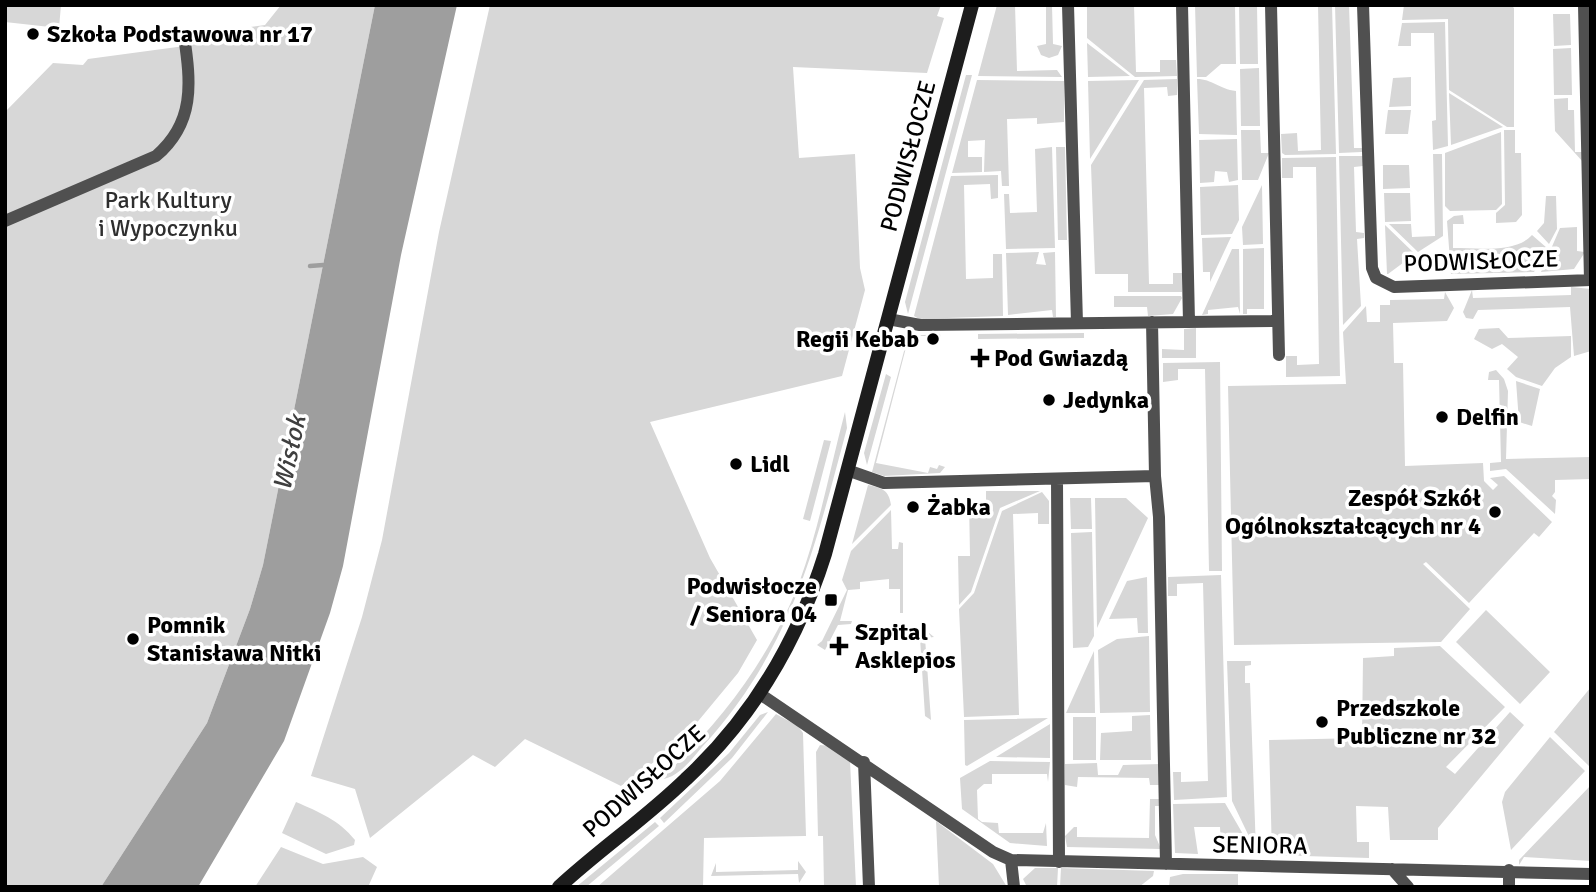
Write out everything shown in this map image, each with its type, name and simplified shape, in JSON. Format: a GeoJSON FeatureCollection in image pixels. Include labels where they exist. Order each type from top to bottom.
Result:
{"type":"FeatureCollection","features":[{"type":"Feature","properties":{"kind":"street","name":"PODWISŁOCZE"},"geometry":{"type":"LineString","coordinates":[[559,887],[686,780],[715,751],[760,694],[797,630],[810,598],[847,470],[972,5]]}},
{"type":"Feature","properties":{"kind":"street"},"geometry":{"type":"LineString","coordinates":[[1068,5],[1077,323]]}},
{"type":"Feature","properties":{"kind":"street"},"geometry":{"type":"LineString","coordinates":[[1182,5],[1189,322]]}},
{"type":"Feature","properties":{"kind":"street"},"geometry":{"type":"LineString","coordinates":[[1272,5],[1279,355]]}},
{"type":"Feature","properties":{"kind":"street","name":"PODWISŁOCZE"},"geometry":{"type":"LineString","coordinates":[[1363,5],[1373,273],[1380,282],[1394,287],[1591,279],[1584,5]]}},
{"type":"Feature","properties":{"kind":"street"},"geometry":{"type":"LineString","coordinates":[[5,220],[156,156],[166,148],[183,121],[190,94],[184,36]]}},
{"type":"Feature","properties":{"kind":"street"},"geometry":{"type":"LineString","coordinates":[[888,319],[920,325],[1277,320]]}},
{"type":"Feature","properties":{"kind":"street"},"geometry":{"type":"LineString","coordinates":[[1152,322],[1166,864]]}},
{"type":"Feature","properties":{"kind":"street"},"geometry":{"type":"LineString","coordinates":[[847,470],[884,482],[1155,476]]}},
{"type":"Feature","properties":{"kind":"street"},"geometry":{"type":"LineString","coordinates":[[1057,479],[1061,791],[1059,862]]}},
{"type":"Feature","properties":{"kind":"street","name":"SENIORA"},"geometry":{"type":"LineString","coordinates":[[760,694],[993,852],[1011,860],[1591,874]]}},
{"type":"Feature","properties":{"kind":"street"},"geometry":{"type":"LineString","coordinates":[[864,762],[869,887]]}},
{"type":"Feature","properties":{"kind":"street"},"geometry":{"type":"LineString","coordinates":[[1011,860],[1014,887]]}},
{"type":"Feature","properties":{"kind":"street"},"geometry":{"type":"LineString","coordinates":[[1392,869],[1408,887]]}},
{"type":"Feature","properties":{"kind":"street"},"geometry":{"type":"LineString","coordinates":[[1509,870],[1509,887]]}},
{"type":"Feature","properties":{"kind":"green space"},"geometry":{"type":"Polygon","coordinates":[[[5,5],[61,5],[59,28],[5,22],[5,5]]]}},
{"type":"Feature","properties":{"kind":"green space","name":"Park Kultury i Wypoczynku"},"geometry":{"type":"Polygon","coordinates":[[[281,5],[375,5],[263,565],[250,609],[207,723],[101,887],[5,887],[5,112],[53,63],[83,65],[88,59],[192,45],[190,35],[265,25],[281,5]]]}},
{"type":"Feature","properties":{"kind":"green space"},"geometry":{"type":"Polygon","coordinates":[[[490,5],[941,5],[937,16],[944,18],[927,73],[793,67],[799,158],[855,154],[860,268],[865,290],[842,376],[650,422],[710,558],[757,640],[738,673],[680,743],[621,786],[525,739],[495,767],[473,755],[370,838],[355,789],[311,776],[362,617],[382,540],[439,232],[490,5]]]}},
{"type":"Feature","properties":{"kind":"green space"},"geometry":{"type":"Polygon","coordinates":[[[997,5],[1015,5],[1017,71],[1057,70],[1062,77],[978,76],[997,5]]]}},
{"type":"Feature","properties":{"kind":"green space"},"geometry":{"type":"Polygon","coordinates":[[[1046,5],[1052,5],[1053,44],[1062,46],[1058,55],[1049,58],[1041,55],[1037,46],[1046,44],[1046,5]]]}},
{"type":"Feature","properties":{"kind":"green space"},"geometry":{"type":"Polygon","coordinates":[[[1087,5],[1134,5],[1136,72],[1160,72],[1160,60],[1176,60],[1177,76],[1135,77],[1087,38],[1087,5]]]}},
{"type":"Feature","properties":{"kind":"green space"},"geometry":{"type":"Polygon","coordinates":[[[1195,5],[1235,5],[1236,64],[1221,64],[1206,77],[1197,77],[1195,5]]]}},
{"type":"Feature","properties":{"kind":"green space"},"geometry":{"type":"Polygon","coordinates":[[[1239,5],[1257,5],[1258,64],[1240,64],[1239,5]]]}},
{"type":"Feature","properties":{"kind":"green space"},"geometry":{"type":"Polygon","coordinates":[[[1318,5],[1332,5],[1336,154],[1285,155],[1282,153],[1281,134],[1297,133],[1298,151],[1321,150],[1318,5]]]}},
{"type":"Feature","properties":{"kind":"green space"},"geometry":{"type":"Polygon","coordinates":[[[1335,5],[1349,5],[1354,148],[1362,148],[1362,152],[1339,153],[1335,5]]]}},
{"type":"Feature","properties":{"kind":"green space"},"geometry":{"type":"Polygon","coordinates":[[[1404,5],[1511,5],[1514,8],[1514,127],[1507,127],[1449,90],[1448,19],[1402,20],[1404,5]]]}},
{"type":"Feature","properties":{"kind":"green space"},"geometry":{"type":"Polygon","coordinates":[[[1553,14],[1570,14],[1571,45],[1554,46],[1553,14]]]}},
{"type":"Feature","properties":{"kind":"green space"},"geometry":{"type":"Polygon","coordinates":[[[1445,22],[1448,146],[1433,150],[1432,121],[1436,120],[1434,33],[1411,33],[1411,46],[1398,46],[1402,23],[1445,22]]]}},
{"type":"Feature","properties":{"kind":"green space"},"geometry":{"type":"Polygon","coordinates":[[[1087,43],[1130,76],[1088,77],[1087,43]]]}},
{"type":"Feature","properties":{"kind":"green space"},"geometry":{"type":"Polygon","coordinates":[[[1571,48],[1572,95],[1554,95],[1553,49],[1571,48]]]}},
{"type":"Feature","properties":{"kind":"green space"},"geometry":{"type":"Polygon","coordinates":[[[1259,68],[1260,126],[1241,126],[1240,69],[1259,68]]]}},
{"type":"Feature","properties":{"kind":"green space"},"geometry":{"type":"Polygon","coordinates":[[[966,75],[972,75],[908,314],[905,302],[966,75]]]}},
{"type":"Feature","properties":{"kind":"green space"},"geometry":{"type":"Polygon","coordinates":[[[1411,77],[1411,106],[1389,107],[1393,78],[1411,77]]]}},
{"type":"Feature","properties":{"kind":"green space"},"geometry":{"type":"Polygon","coordinates":[[[1177,79],[1177,95],[1168,96],[1167,87],[1144,88],[1149,284],[1173,284],[1173,273],[1182,273],[1182,292],[1128,292],[1128,274],[1095,274],[1091,165],[1144,80],[1177,79]]]}},
{"type":"Feature","properties":{"kind":"green space"},"geometry":{"type":"Polygon","coordinates":[[[1197,79],[1236,91],[1237,135],[1199,134],[1197,79]]]}},
{"type":"Feature","properties":{"kind":"green space"},"geometry":{"type":"Polygon","coordinates":[[[977,80],[1064,81],[1064,122],[1037,124],[1037,118],[1007,119],[1009,186],[1002,186],[1001,171],[984,172],[985,140],[968,141],[968,157],[982,157],[982,172],[952,173],[977,80]]]}},
{"type":"Feature","properties":{"kind":"green space"},"geometry":{"type":"Polygon","coordinates":[[[1139,80],[1090,159],[1088,81],[1139,80]]]}},
{"type":"Feature","properties":{"kind":"green space"},"geometry":{"type":"Polygon","coordinates":[[[1449,93],[1503,127],[1451,145],[1449,93]]]}},
{"type":"Feature","properties":{"kind":"green space"},"geometry":{"type":"Polygon","coordinates":[[[1568,98],[1568,110],[1574,110],[1575,152],[1583,152],[1583,162],[1555,131],[1554,99],[1568,98]]]}},
{"type":"Feature","properties":{"kind":"green space"},"geometry":{"type":"Polygon","coordinates":[[[1388,110],[1411,110],[1408,134],[1385,134],[1388,110]]]}},
{"type":"Feature","properties":{"kind":"green space"},"geometry":{"type":"Polygon","coordinates":[[[1241,130],[1260,130],[1261,153],[1269,153],[1258,180],[1242,180],[1241,130]]]}},
{"type":"Feature","properties":{"kind":"green space"},"geometry":{"type":"Polygon","coordinates":[[[1504,130],[1515,130],[1515,153],[1521,153],[1522,215],[1516,222],[1496,223],[1496,213],[1505,205],[1504,130]]]}},
{"type":"Feature","properties":{"kind":"green space"},"geometry":{"type":"Polygon","coordinates":[[[1501,132],[1502,204],[1496,210],[1450,211],[1445,206],[1445,153],[1501,132]]]}},
{"type":"Feature","properties":{"kind":"green space"},"geometry":{"type":"Polygon","coordinates":[[[1237,139],[1238,180],[1229,182],[1227,172],[1215,171],[1214,182],[1200,183],[1199,140],[1237,139]]]}},
{"type":"Feature","properties":{"kind":"green space"},"geometry":{"type":"Polygon","coordinates":[[[1052,147],[1055,248],[1006,249],[1004,194],[1009,194],[1010,213],[1037,212],[1035,149],[1052,147]]]}},
{"type":"Feature","properties":{"kind":"green space"},"geometry":{"type":"Polygon","coordinates":[[[1056,147],[1065,147],[1067,240],[1058,240],[1056,147]]]}},
{"type":"Feature","properties":{"kind":"green space"},"geometry":{"type":"Polygon","coordinates":[[[1433,154],[1442,154],[1443,236],[1418,252],[1389,224],[1411,224],[1412,237],[1435,236],[1433,154]]]}},
{"type":"Feature","properties":{"kind":"green space"},"geometry":{"type":"Polygon","coordinates":[[[1339,156],[1363,156],[1363,166],[1354,167],[1356,232],[1364,233],[1364,238],[1357,239],[1361,306],[1343,325],[1339,156]]]}},
{"type":"Feature","properties":{"kind":"green space"},"geometry":{"type":"Polygon","coordinates":[[[1336,157],[1340,376],[1286,377],[1286,356],[1297,356],[1297,365],[1319,364],[1316,167],[1293,167],[1293,178],[1282,178],[1282,158],[1336,157]]]}},
{"type":"Feature","properties":{"kind":"green space"},"geometry":{"type":"Polygon","coordinates":[[[1383,165],[1409,165],[1410,188],[1383,189],[1383,165]]]}},
{"type":"Feature","properties":{"kind":"green space"},"geometry":{"type":"Polygon","coordinates":[[[998,175],[998,198],[991,199],[990,184],[964,185],[966,279],[993,278],[993,254],[1002,254],[1003,316],[919,319],[914,316],[951,176],[998,175]]]}},
{"type":"Feature","properties":{"kind":"green space"},"geometry":{"type":"Polygon","coordinates":[[[1238,185],[1239,220],[1232,234],[1201,235],[1200,187],[1238,185]]]}},
{"type":"Feature","properties":{"kind":"green space"},"geometry":{"type":"Polygon","coordinates":[[[1262,185],[1263,244],[1243,245],[1242,227],[1262,185]]]}},
{"type":"Feature","properties":{"kind":"green space"},"geometry":{"type":"Polygon","coordinates":[[[1384,193],[1410,193],[1411,221],[1385,222],[1384,193]]]}},
{"type":"Feature","properties":{"kind":"green space"},"geometry":{"type":"Polygon","coordinates":[[[1546,196],[1556,196],[1557,229],[1549,244],[1537,231],[1544,223],[1546,196]]]}},
{"type":"Feature","properties":{"kind":"green space"},"geometry":{"type":"Polygon","coordinates":[[[1463,215],[1464,224],[1453,224],[1453,248],[1507,247],[1517,245],[1532,235],[1547,248],[1534,272],[1451,274],[1447,221],[1454,216],[1463,215]]]}},
{"type":"Feature","properties":{"kind":"green space"},"geometry":{"type":"Polygon","coordinates":[[[1385,225],[1415,254],[1388,274],[1387,274],[1385,225]]]}},
{"type":"Feature","properties":{"kind":"green space"},"geometry":{"type":"Polygon","coordinates":[[[1577,227],[1577,251],[1585,252],[1574,269],[1541,272],[1560,228],[1577,227]]]}},
{"type":"Feature","properties":{"kind":"green space"},"geometry":{"type":"Polygon","coordinates":[[[1231,237],[1210,282],[1210,272],[1203,272],[1202,238],[1231,237]]]}},
{"type":"Feature","properties":{"kind":"green space"},"geometry":{"type":"Polygon","coordinates":[[[1264,248],[1264,309],[1247,309],[1247,314],[1243,314],[1243,249],[1264,248]]]}},
{"type":"Feature","properties":{"kind":"green space"},"geometry":{"type":"Polygon","coordinates":[[[1232,249],[1239,249],[1240,314],[1238,307],[1208,310],[1208,314],[1202,315],[1232,249]]]}},
{"type":"Feature","properties":{"kind":"green space"},"geometry":{"type":"Polygon","coordinates":[[[1039,252],[1036,264],[1046,265],[1043,253],[1055,252],[1056,317],[1053,317],[1052,310],[1008,315],[1006,253],[1039,252]]]}},
{"type":"Feature","properties":{"kind":"green space"},"geometry":{"type":"Polygon","coordinates":[[[1571,287],[1591,289],[1591,351],[1574,356],[1570,307],[1478,310],[1473,319],[1466,318],[1463,312],[1472,290],[1473,298],[1571,295],[1571,287]]]}},
{"type":"Feature","properties":{"kind":"green space"},"geometry":{"type":"Polygon","coordinates":[[[1445,292],[1454,308],[1447,321],[1393,323],[1394,363],[1403,363],[1405,466],[1483,463],[1484,481],[1493,490],[1498,485],[1490,478],[1504,476],[1552,522],[1539,537],[1534,533],[1469,603],[1426,562],[1423,564],[1470,609],[1441,642],[1234,645],[1228,386],[1346,384],[1343,332],[1366,306],[1367,322],[1380,322],[1380,305],[1390,305],[1390,300],[1444,299],[1445,292]]]}},
{"type":"Feature","properties":{"kind":"green space"},"geometry":{"type":"Polygon","coordinates":[[[1114,296],[1182,298],[1173,314],[1148,316],[1147,307],[1114,307],[1114,296]]]}},
{"type":"Feature","properties":{"kind":"green space"},"geometry":{"type":"Polygon","coordinates":[[[1196,328],[1196,358],[1162,358],[1162,349],[1184,350],[1184,329],[1196,328]]]}},
{"type":"Feature","properties":{"kind":"green space"},"geometry":{"type":"Polygon","coordinates":[[[1499,328],[1508,338],[1571,336],[1571,357],[1555,368],[1542,386],[1516,377],[1507,369],[1518,357],[1502,344],[1492,349],[1474,339],[1479,329],[1499,328]]]}},
{"type":"Feature","properties":{"kind":"green space"},"geometry":{"type":"Polygon","coordinates":[[[1084,333],[1084,338],[978,339],[978,334],[1084,333]]]}},
{"type":"Feature","properties":{"kind":"green space"},"geometry":{"type":"Polygon","coordinates":[[[940,334],[941,340],[939,336],[909,336],[876,463],[928,473],[930,467],[945,467],[940,473],[884,476],[872,472],[908,336],[940,334]]]}},
{"type":"Feature","properties":{"kind":"green space"},"geometry":{"type":"Polygon","coordinates":[[[1220,362],[1222,571],[1209,571],[1205,369],[1178,369],[1178,380],[1163,382],[1163,363],[1220,362]]]}},
{"type":"Feature","properties":{"kind":"green space"},"geometry":{"type":"Polygon","coordinates":[[[1496,370],[1504,379],[1508,391],[1506,459],[1591,457],[1591,479],[1555,480],[1555,492],[1552,496],[1556,500],[1555,514],[1506,469],[1490,471],[1490,463],[1501,462],[1499,380],[1488,380],[1489,372],[1496,370]]]}},
{"type":"Feature","properties":{"kind":"green space"},"geometry":{"type":"Polygon","coordinates":[[[886,374],[891,377],[867,465],[864,453],[886,374]]]}},
{"type":"Feature","properties":{"kind":"green space"},"geometry":{"type":"Polygon","coordinates":[[[1516,381],[1540,389],[1532,426],[1519,422],[1516,381]]]}},
{"type":"Feature","properties":{"kind":"green space"},"geometry":{"type":"Polygon","coordinates":[[[845,412],[847,428],[823,516],[796,597],[778,636],[758,674],[694,757],[673,776],[661,779],[703,736],[741,689],[787,611],[813,541],[845,412]]]}},
{"type":"Feature","properties":{"kind":"green space"},"geometry":{"type":"Polygon","coordinates":[[[824,440],[831,441],[810,521],[803,519],[824,440]]]}},
{"type":"Feature","properties":{"kind":"green space"},"geometry":{"type":"Polygon","coordinates":[[[868,485],[884,490],[891,505],[852,544],[868,485]]]}},
{"type":"Feature","properties":{"kind":"green space"},"geometry":{"type":"Polygon","coordinates":[[[986,491],[1040,491],[1000,508],[971,592],[959,605],[958,556],[970,556],[969,500],[986,500],[986,491]]]}},
{"type":"Feature","properties":{"kind":"green space"},"geometry":{"type":"Polygon","coordinates":[[[1042,492],[1049,501],[1049,524],[1038,524],[1038,513],[1013,514],[1019,715],[964,717],[959,609],[974,593],[1002,511],[1042,492]]]}},
{"type":"Feature","properties":{"kind":"green space"},"geometry":{"type":"Polygon","coordinates":[[[1070,498],[1091,498],[1092,529],[1071,529],[1070,498]]]}},
{"type":"Feature","properties":{"kind":"green space"},"geometry":{"type":"Polygon","coordinates":[[[1095,498],[1126,498],[1148,518],[1097,628],[1095,498]]]}},
{"type":"Feature","properties":{"kind":"green space"},"geometry":{"type":"Polygon","coordinates":[[[891,510],[892,549],[898,549],[899,542],[903,543],[903,613],[900,613],[900,589],[889,589],[889,579],[860,582],[860,589],[848,590],[840,621],[852,621],[851,624],[838,625],[825,650],[817,645],[822,641],[847,590],[842,580],[851,551],[891,510]]]}},
{"type":"Feature","properties":{"kind":"green space"},"geometry":{"type":"Polygon","coordinates":[[[1092,532],[1094,636],[1088,647],[1073,648],[1071,533],[1092,532]]]}},
{"type":"Feature","properties":{"kind":"green space"},"geometry":{"type":"Polygon","coordinates":[[[1221,575],[1227,797],[1174,800],[1173,772],[1181,772],[1181,782],[1208,781],[1203,583],[1177,584],[1177,596],[1168,596],[1168,577],[1221,575]]]}},
{"type":"Feature","properties":{"kind":"green space"},"geometry":{"type":"Polygon","coordinates":[[[1147,577],[1148,633],[1138,633],[1137,618],[1109,619],[1127,581],[1147,577]]]}},
{"type":"Feature","properties":{"kind":"green space"},"geometry":{"type":"Polygon","coordinates":[[[1486,610],[1550,672],[1520,704],[1456,642],[1486,610]]]}},
{"type":"Feature","properties":{"kind":"green space"},"geometry":{"type":"Polygon","coordinates":[[[923,628],[934,637],[925,638],[931,720],[925,716],[920,638],[911,638],[923,628]]]}},
{"type":"Feature","properties":{"kind":"green space"},"geometry":{"type":"Polygon","coordinates":[[[1149,636],[1150,712],[1100,713],[1098,650],[1117,639],[1149,636]]]}},
{"type":"Feature","properties":{"kind":"green space"},"geometry":{"type":"Polygon","coordinates":[[[1440,646],[1505,707],[1446,767],[1455,774],[1510,712],[1524,725],[1438,828],[1438,840],[1390,840],[1388,807],[1356,806],[1357,842],[1369,842],[1369,858],[1272,855],[1269,740],[1362,738],[1363,658],[1394,656],[1394,648],[1440,646]]]}},
{"type":"Feature","properties":{"kind":"green space"},"geometry":{"type":"Polygon","coordinates":[[[1094,651],[1095,713],[1066,713],[1094,651]]]}},
{"type":"Feature","properties":{"kind":"green space"},"geometry":{"type":"Polygon","coordinates":[[[1227,661],[1251,661],[1251,665],[1245,666],[1245,683],[1250,683],[1256,851],[1232,801],[1227,661]]]}},
{"type":"Feature","properties":{"kind":"green space"},"geometry":{"type":"Polygon","coordinates":[[[1591,687],[1591,766],[1590,767],[1554,732],[1591,687]]]}},
{"type":"Feature","properties":{"kind":"green space"},"geometry":{"type":"Polygon","coordinates":[[[768,712],[732,758],[664,823],[660,818],[729,753],[760,715],[768,712]]]}},
{"type":"Feature","properties":{"kind":"green space"},"geometry":{"type":"Polygon","coordinates":[[[776,714],[798,726],[803,733],[806,836],[704,838],[703,887],[597,887],[720,781],[776,714]]]}},
{"type":"Feature","properties":{"kind":"green space"},"geometry":{"type":"Polygon","coordinates":[[[1150,715],[1151,760],[1100,760],[1101,733],[1132,731],[1132,716],[1150,715]]]}},
{"type":"Feature","properties":{"kind":"green space"},"geometry":{"type":"Polygon","coordinates":[[[1073,717],[1096,717],[1096,760],[1073,760],[1073,717]]]}},
{"type":"Feature","properties":{"kind":"green space"},"geometry":{"type":"Polygon","coordinates":[[[1048,718],[967,766],[965,765],[964,720],[1048,718]]]}},
{"type":"Feature","properties":{"kind":"green space"},"geometry":{"type":"Polygon","coordinates":[[[1050,724],[1050,758],[996,757],[1050,724]]]}},
{"type":"Feature","properties":{"kind":"green space"},"geometry":{"type":"Polygon","coordinates":[[[1550,737],[1585,771],[1511,850],[1502,802],[1505,792],[1550,737]]]}},
{"type":"Feature","properties":{"kind":"green space"},"geometry":{"type":"Polygon","coordinates":[[[820,745],[830,746],[850,761],[856,887],[824,887],[823,836],[818,836],[816,752],[820,745]]]}},
{"type":"Feature","properties":{"kind":"green space"},"geometry":{"type":"Polygon","coordinates":[[[990,761],[1050,762],[1048,782],[1047,774],[992,774],[992,784],[984,784],[977,790],[978,819],[982,822],[998,823],[999,833],[1043,833],[1046,823],[1047,846],[1010,843],[962,809],[960,778],[990,761]]]}},
{"type":"Feature","properties":{"kind":"green space"},"geometry":{"type":"Polygon","coordinates":[[[1097,763],[1098,775],[1118,775],[1123,765],[1161,764],[1161,785],[1150,785],[1149,778],[1078,777],[1077,787],[1065,785],[1065,764],[1097,763]]]}},
{"type":"Feature","properties":{"kind":"green space"},"geometry":{"type":"Polygon","coordinates":[[[1591,785],[1591,861],[1524,857],[1519,865],[1519,860],[1591,785]]]}},
{"type":"Feature","properties":{"kind":"green space"},"geometry":{"type":"Polygon","coordinates":[[[1150,799],[1159,799],[1162,806],[1155,806],[1155,835],[1161,849],[1067,847],[1065,836],[1074,827],[1077,827],[1077,837],[1149,838],[1150,799]]]}},
{"type":"Feature","properties":{"kind":"green space"},"geometry":{"type":"Polygon","coordinates":[[[296,802],[335,822],[355,840],[354,845],[326,854],[282,833],[296,802]]]}},
{"type":"Feature","properties":{"kind":"green space"},"geometry":{"type":"Polygon","coordinates":[[[1225,803],[1255,855],[1214,854],[1221,844],[1220,827],[1194,827],[1198,854],[1175,853],[1173,804],[1225,803]]]}},
{"type":"Feature","properties":{"kind":"green space"},"geometry":{"type":"Polygon","coordinates":[[[936,821],[993,864],[1007,887],[939,887],[936,821]]]}},
{"type":"Feature","properties":{"kind":"green space"},"geometry":{"type":"Polygon","coordinates":[[[655,822],[659,826],[586,887],[576,887],[655,822]]]}},
{"type":"Feature","properties":{"kind":"green space"},"geometry":{"type":"Polygon","coordinates":[[[281,847],[323,864],[363,857],[377,867],[368,887],[255,887],[281,847]]]}},
{"type":"Feature","properties":{"kind":"green space"},"geometry":{"type":"Polygon","coordinates":[[[798,861],[806,872],[799,883],[798,874],[711,876],[716,863],[716,872],[798,870],[798,861]]]}},
{"type":"Feature","properties":{"kind":"green space"},"geometry":{"type":"Polygon","coordinates":[[[1035,868],[1058,868],[1057,887],[1027,887],[1023,879],[1035,868]]]}},
{"type":"Feature","properties":{"kind":"green space"},"geometry":{"type":"Polygon","coordinates":[[[1061,868],[1154,871],[1153,876],[1139,887],[1060,887],[1061,868]]]}},
{"type":"Feature","properties":{"kind":"green space"},"geometry":{"type":"Polygon","coordinates":[[[1183,874],[1238,874],[1238,887],[1169,887],[1170,877],[1183,874]]]}},
{"type":"Feature","properties":{"kind":"water","name":"Wisłok"},"geometry":{"type":"Polygon","coordinates":[[[375,5],[457,5],[401,255],[343,566],[330,613],[284,741],[198,887],[101,887],[207,723],[250,609],[263,565],[375,5]]]}},
{"type":"Feature","properties":{"kind":"waterway"},"geometry":{"type":"LineString","coordinates":[[310,266],[323,265]]}},
{"type":"Feature","properties":{"kind":"place","name":"Szkoła Podstawowa nr 17"},"geometry":{"type":"Point","coordinates":[33,34]}},
{"type":"Feature","properties":{"kind":"place","name":"Regii Kebab"},"geometry":{"type":"Point","coordinates":[933,339]}},
{"type":"Feature","properties":{"kind":"place","name":"Pod Gwiazdą"},"geometry":{"type":"Point","coordinates":[980,358]}},
{"type":"Feature","properties":{"kind":"place","name":"Jedynka"},"geometry":{"type":"Point","coordinates":[1049,400]}},
{"type":"Feature","properties":{"kind":"place","name":"Delfin"},"geometry":{"type":"Point","coordinates":[1442,417]}},
{"type":"Feature","properties":{"kind":"place","name":"Lidl"},"geometry":{"type":"Point","coordinates":[736,464]}},
{"type":"Feature","properties":{"kind":"place","name":"Żabka"},"geometry":{"type":"Point","coordinates":[913,507]}},
{"type":"Feature","properties":{"kind":"place","name":"Zespół Szkół Ogólnokształcących nr 4"},"geometry":{"type":"Point","coordinates":[1495,512]}},
{"type":"Feature","properties":{"kind":"place","name":"Podwisłocze / Seniora 04"},"geometry":{"type":"Point","coordinates":[831,600]}},
{"type":"Feature","properties":{"kind":"place","name":"Pomnik Stanisława Nitki"},"geometry":{"type":"Point","coordinates":[133,639]}},
{"type":"Feature","properties":{"kind":"place","name":"Szpital Asklepios"},"geometry":{"type":"Point","coordinates":[839,646]}},
{"type":"Feature","properties":{"kind":"place","name":"Przedszkole Publiczne nr 32"},"geometry":{"type":"Point","coordinates":[1322,722]}}]}
